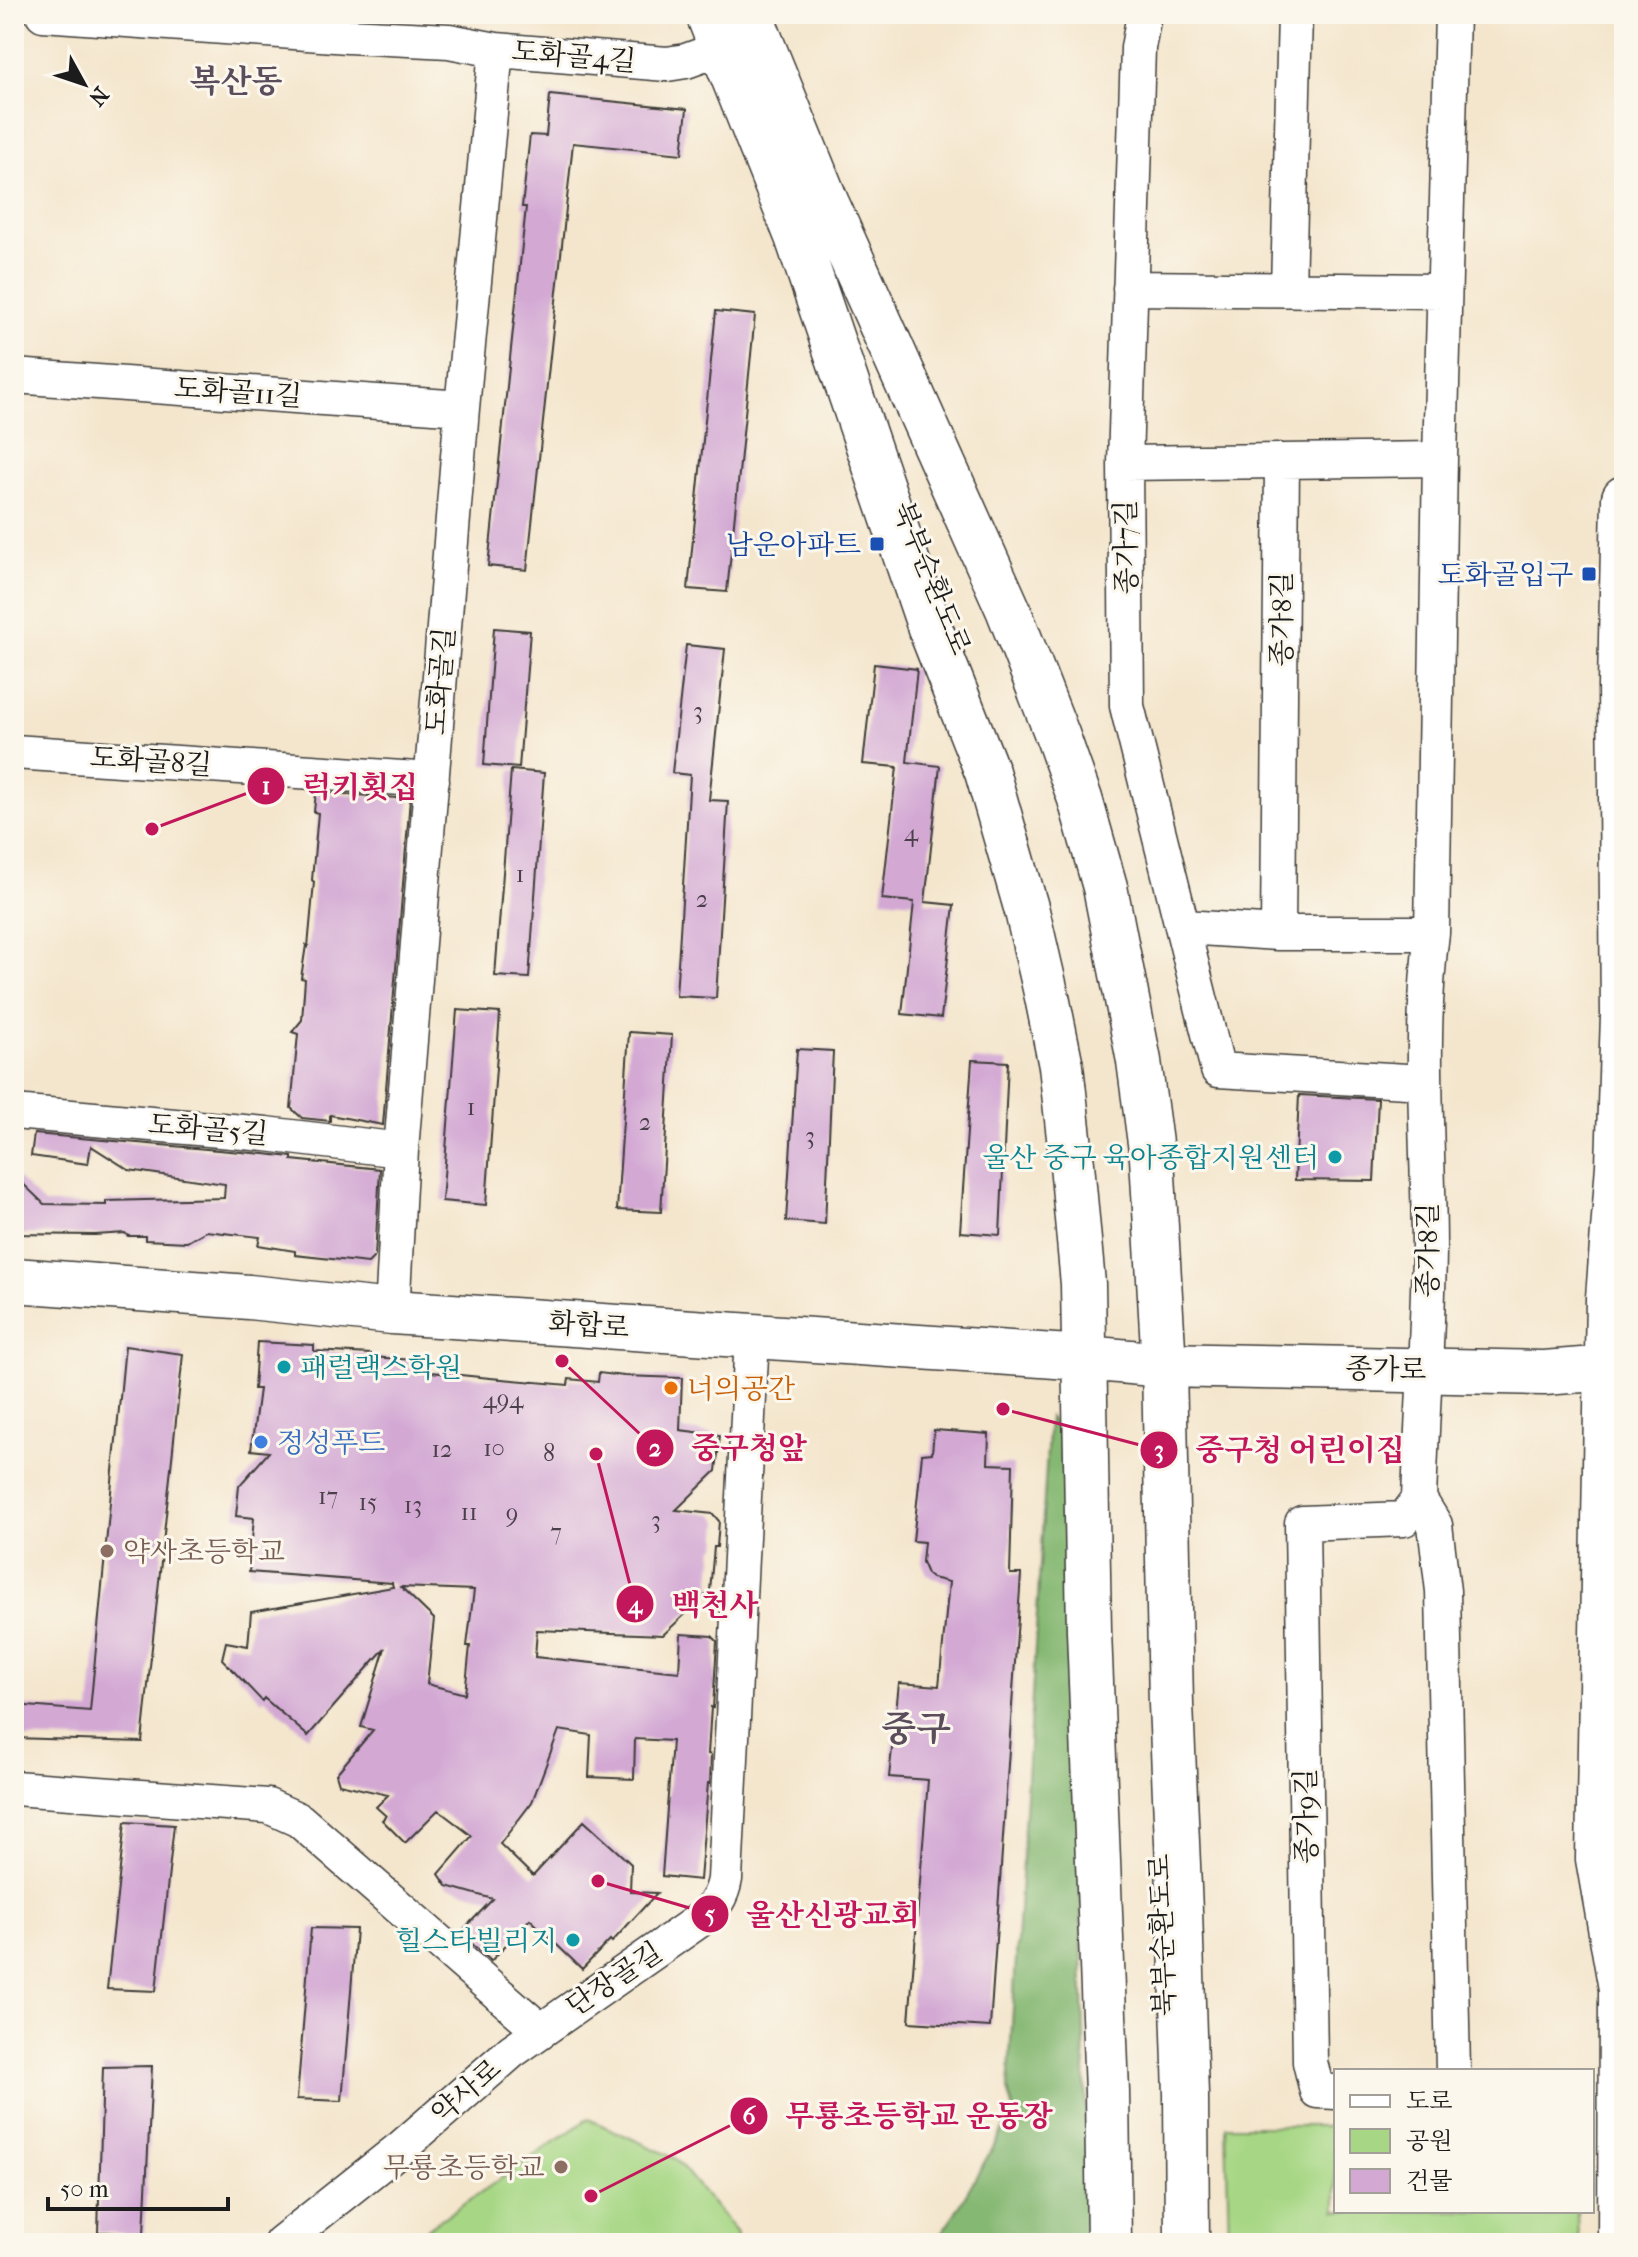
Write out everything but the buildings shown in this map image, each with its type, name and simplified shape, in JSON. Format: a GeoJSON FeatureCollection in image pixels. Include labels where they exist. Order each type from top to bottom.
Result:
{"type":"FeatureCollection","features":[{"type":"Feature","properties":{"kind":"main road","name":"북부순환도로"},"geometry":{"type":"LineString","coordinates":[[750,14],[810,214],[1019,816],[1064,991],[1091,1163]]}},
{"type":"Feature","properties":{"kind":"main road","name":"북부순환도로"},"geometry":{"type":"LineString","coordinates":[[715,31],[810,214],[1004,645],[1043,744],[1064,805],[1087,890],[1122,1065],[1135,1159]]}},
{"type":"Feature","properties":{"kind":"main road"},"geometry":{"type":"LineString","coordinates":[[810,214],[930,628],[987,772],[1027,911],[1061,1066],[1083,1284],[1089,1631],[1107,2092],[1109,2243]]}},
{"type":"Feature","properties":{"kind":"main road"},"geometry":{"type":"LineString","coordinates":[[810,214],[1008,609],[1058,737],[1080,799],[1105,887],[1139,1061],[1152,1158],[1164,1365],[1171,1704],[1186,2095],[1187,2243]]}},
{"type":"Feature","properties":{"kind":"main road"},"geometry":{"type":"LineString","coordinates":[[1620,2243],[1606,2114],[1621,1989],[1598,1859],[1608,1298],[1618,1165],[1623,1015],[1620,686],[1624,498]]}},
{"type":"Feature","properties":{"kind":"main road","name":"화합로"},"geometry":{"type":"LineString","coordinates":[[14,1280],[249,1297],[392,1312],[1164,1365]]}},
{"type":"Feature","properties":{"kind":"main road","name":"종가로"},"geometry":{"type":"LineString","coordinates":[[1164,1365],[1544,1373],[1608,1368]]}},
{"type":"Feature","properties":{"kind":"main road","name":"북부순환도로"},"geometry":{"type":"LineString","coordinates":[[1152,1628],[1168,2096],[1168,2243]]}},
{"type":"Feature","properties":{"kind":"main road","name":"북부순환도로"},"geometry":{"type":"LineString","coordinates":[[1109,1631],[1128,2243]]}},
{"type":"Feature","properties":{"kind":"street","name":"도화골4길"},"geometry":{"type":"LineString","coordinates":[[43,14],[449,41],[496,50],[667,64],[686,61],[715,31]]}},
{"type":"Feature","properties":{"kind":"street","name":"종가7길"},"geometry":{"type":"LineString","coordinates":[[1144,14],[1138,48],[1125,463],[1127,706],[1218,1070],[1424,1082]]}},
{"type":"Feature","properties":{"kind":"street"},"geometry":{"type":"LineString","coordinates":[[1288,289],[1295,14]]}},
{"type":"Feature","properties":{"kind":"street","name":"종가8길"},"geometry":{"type":"LineString","coordinates":[[1419,1499],[1429,1249],[1424,1082],[1432,933],[1452,14]]}},
{"type":"Feature","properties":{"kind":"street","name":"도화골길"},"geometry":{"type":"LineString","coordinates":[[392,1312],[401,1150],[462,408],[496,50]]}},
{"type":"Feature","properties":{"kind":"street"},"geometry":{"type":"LineString","coordinates":[[1130,288],[1444,291]]}},
{"type":"Feature","properties":{"kind":"street","name":"도화골11길"},"geometry":{"type":"LineString","coordinates":[[14,376],[462,408]]}},
{"type":"Feature","properties":{"kind":"street"},"geometry":{"type":"LineString","coordinates":[[1125,463],[1440,459]]}},
{"type":"Feature","properties":{"kind":"street","name":"종가8길"},"geometry":{"type":"LineString","coordinates":[[1278,933],[1282,462]]}},
{"type":"Feature","properties":{"kind":"street","name":"도화골8길"},"geometry":{"type":"LineString","coordinates":[[14,752],[432,780]]}},
{"type":"Feature","properties":{"kind":"street"},"geometry":{"type":"LineString","coordinates":[[1184,927],[1278,933],[1432,933]]}},
{"type":"Feature","properties":{"kind":"street","name":"도화골5길"},"geometry":{"type":"LineString","coordinates":[[14,1112],[266,1134],[401,1150]]}},
{"type":"Feature","properties":{"kind":"street","name":"단장골길"},"geometry":{"type":"LineString","coordinates":[[14,1788],[268,1806],[299,1820],[540,2030],[701,1919],[723,1893],[752,1336]]}},
{"type":"Feature","properties":{"kind":"street"},"geometry":{"type":"LineString","coordinates":[[1419,1499],[1435,1525],[1443,1591],[1453,2069]]}},
{"type":"Feature","properties":{"kind":"street","name":"종가9길"},"geometry":{"type":"LineString","coordinates":[[1334,2092],[1317,2091],[1310,2062],[1302,1523],[1404,1519],[1419,1499]]}},
{"type":"Feature","properties":{"kind":"street","name":"약사로"},"geometry":{"type":"LineString","coordinates":[[281,2243],[402,2147],[540,2030]]}},
{"type":"Feature","properties":{"kind":"green space"},"geometry":{"type":"Polygon","coordinates":[[[1049,1417],[1070,1445],[1089,2243],[934,2243],[955,2213],[1014,2111],[1008,2090],[1049,1417]]]}},
{"type":"Feature","properties":{"kind":"green space"},"geometry":{"type":"Polygon","coordinates":[[[588,2119],[675,2158],[737,2233],[736,2243],[410,2243],[409,2241],[588,2119]]]}},
{"type":"Feature","properties":{"kind":"green space"},"geometry":{"type":"Polygon","coordinates":[[[1226,2126],[1334,2126],[1334,2213],[1577,2213],[1578,2243],[1229,2243],[1226,2126]]]}},
{"type":"Feature","properties":{"kind":"place","name":"남운아파트"},"geometry":{"type":"Point","coordinates":[877,544]}},
{"type":"Feature","properties":{"kind":"place","name":"도화골입구"},"geometry":{"type":"Point","coordinates":[1589,574]}},
{"type":"Feature","properties":{"kind":"place","name":"럭키횟집"},"geometry":{"type":"Point","coordinates":[152,829]}},
{"type":"Feature","properties":{"kind":"place","name":"울산 중구 육아종합지원센터"},"geometry":{"type":"Point","coordinates":[1335,1157]}},
{"type":"Feature","properties":{"kind":"place","name":"중구청앞"},"geometry":{"type":"Point","coordinates":[562,1361]}},
{"type":"Feature","properties":{"kind":"place","name":"패럴랙스학원"},"geometry":{"type":"Point","coordinates":[284,1367]}},
{"type":"Feature","properties":{"kind":"place","name":"너의공간"},"geometry":{"type":"Point","coordinates":[671,1388]}},
{"type":"Feature","properties":{"kind":"place","name":"중구청 어린이집"},"geometry":{"type":"Point","coordinates":[1003,1409]}},
{"type":"Feature","properties":{"kind":"place","name":"정성푸드"},"geometry":{"type":"Point","coordinates":[261,1442]}},
{"type":"Feature","properties":{"kind":"place","name":"백천사"},"geometry":{"type":"Point","coordinates":[596,1454]}},
{"type":"Feature","properties":{"kind":"place","name":"약사초등학교"},"geometry":{"type":"Point","coordinates":[107,1551]}},
{"type":"Feature","properties":{"kind":"place","name":"울산신광교회"},"geometry":{"type":"Point","coordinates":[598,1881]}},
{"type":"Feature","properties":{"kind":"place","name":"힐스타빌리지"},"geometry":{"type":"Point","coordinates":[573,1940]}},
{"type":"Feature","properties":{"kind":"place","name":"무룡초등학교"},"geometry":{"type":"Point","coordinates":[561,2167]}},
{"type":"Feature","properties":{"kind":"place","name":"무룡초등학교 운동장"},"geometry":{"type":"Point","coordinates":[591,2196]}},
{"type":"Feature","properties":{"kind":"district","name":"복산동"},"geometry":{"type":"Point","coordinates":[236,81]}},
{"type":"Feature","properties":{"kind":"district","name":"중구"},"geometry":{"type":"Point","coordinates":[916,1729]}}]}
